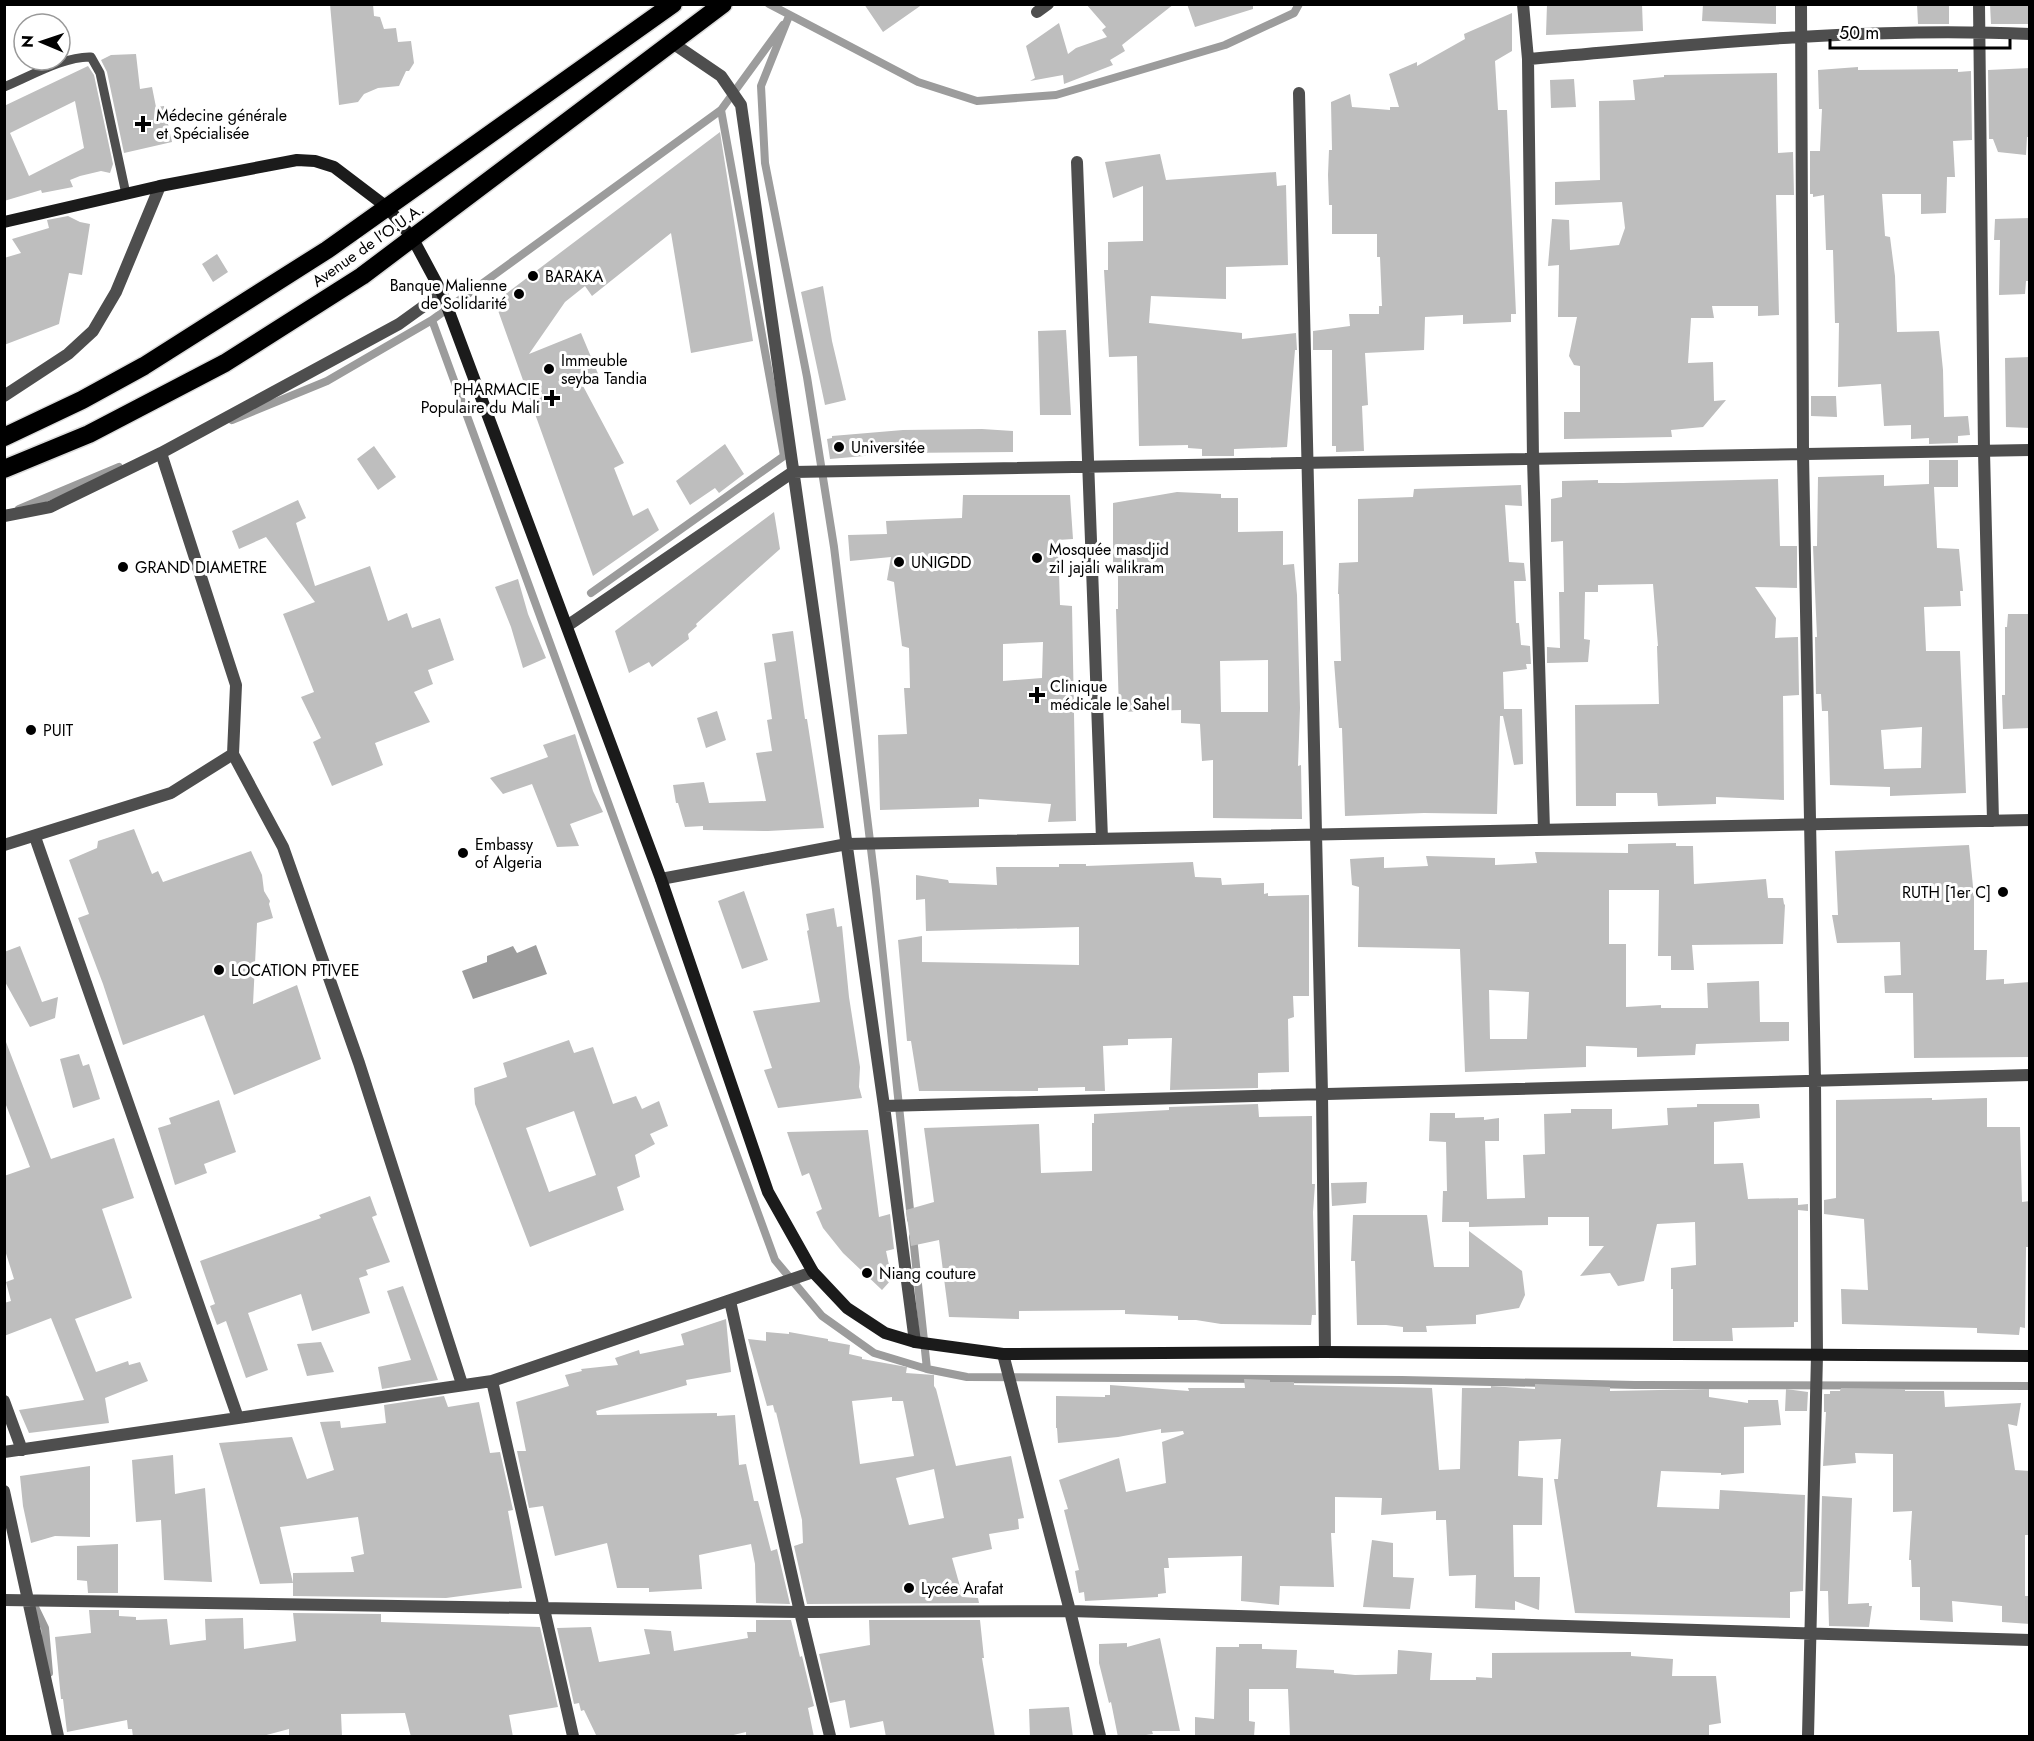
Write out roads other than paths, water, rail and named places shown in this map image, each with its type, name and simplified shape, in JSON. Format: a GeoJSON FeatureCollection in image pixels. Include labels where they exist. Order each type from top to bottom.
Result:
{"type":"FeatureCollection","features":[{"type":"Feature","properties":{"kind":"highway","name":"Avenue de l'O.U.A."},"geometry":{"type":"LineString","coordinates":[[4,437],[82,400],[144,366],[327,250],[673,4]]}},
{"type":"Feature","properties":{"kind":"highway","name":"Avenue de l'O.U.A."},"geometry":{"type":"LineString","coordinates":[[4,469],[89,434],[225,363],[362,276],[723,4]]}},
{"type":"Feature","properties":{"kind":"street"},"geometry":{"type":"LineString","coordinates":[[1037,12],[1048,4]]}},
{"type":"Feature","properties":{"kind":"street"},"geometry":{"type":"LineString","coordinates":[[1523,4],[1528,59],[1533,459],[1544,830]]}},
{"type":"Feature","properties":{"kind":"street"},"geometry":{"type":"LineString","coordinates":[[1801,4],[1803,454],[1815,1081],[1817,1354],[1808,1737]]}},
{"type":"Feature","properties":{"kind":"street"},"geometry":{"type":"LineString","coordinates":[[1979,4],[1984,451],[1993,820]]}},
{"type":"Feature","properties":{"kind":"street"},"geometry":{"type":"LineString","coordinates":[[1528,59],[1802,36],[1981,31],[2030,33]]}},
{"type":"Feature","properties":{"kind":"street"},"geometry":{"type":"LineString","coordinates":[[671,42],[721,76],[741,105],[884,1106],[915,1342]]}},
{"type":"Feature","properties":{"kind":"street"},"geometry":{"type":"LineString","coordinates":[[1299,93],[1322,1094],[1325,1352]]}},
{"type":"Feature","properties":{"kind":"street"},"geometry":{"type":"LineString","coordinates":[[4,222],[160,186],[297,160],[315,161],[334,167],[388,208],[412,239],[442,292],[661,879],[768,1192],[813,1272],[847,1308],[885,1333],[915,1342],[1003,1354],[1325,1352],[2030,1356]]}},
{"type":"Feature","properties":{"kind":"street"},"geometry":{"type":"LineString","coordinates":[[1077,162],[1102,839]]}},
{"type":"Feature","properties":{"kind":"street"},"geometry":{"type":"LineString","coordinates":[[4,396],[68,354],[93,331],[116,292],[160,186]]}},
{"type":"Feature","properties":{"kind":"street"},"geometry":{"type":"LineString","coordinates":[[4,516],[50,507],[161,453],[399,324],[442,292]]}},
{"type":"Feature","properties":{"kind":"street"},"geometry":{"type":"LineString","coordinates":[[567,626],[793,472],[2030,450]]}},
{"type":"Feature","properties":{"kind":"street"},"geometry":{"type":"LineString","coordinates":[[161,453],[236,685],[233,754],[283,847],[359,1063],[462,1384]]}},
{"type":"Feature","properties":{"kind":"street"},"geometry":{"type":"LineString","coordinates":[[4,845],[171,793],[233,754]]}},
{"type":"Feature","properties":{"kind":"street"},"geometry":{"type":"LineString","coordinates":[[661,879],[847,844],[2030,820]]}},
{"type":"Feature","properties":{"kind":"street"},"geometry":{"type":"LineString","coordinates":[[35,837],[238,1418]]}},
{"type":"Feature","properties":{"kind":"street"},"geometry":{"type":"LineString","coordinates":[[884,1106],[2030,1075]]}},
{"type":"Feature","properties":{"kind":"street"},"geometry":{"type":"LineString","coordinates":[[4,1452],[492,1381],[813,1272]]}},
{"type":"Feature","properties":{"kind":"street"},"geometry":{"type":"LineString","coordinates":[[730,1301],[830,1737]]}},
{"type":"Feature","properties":{"kind":"street"},"geometry":{"type":"LineString","coordinates":[[1003,1354],[1070,1611],[1100,1737]]}},
{"type":"Feature","properties":{"kind":"street"},"geometry":{"type":"LineString","coordinates":[[492,1381],[573,1737]]}},
{"type":"Feature","properties":{"kind":"street"},"geometry":{"type":"LineString","coordinates":[[4,1401],[22,1449]]}},
{"type":"Feature","properties":{"kind":"street"},"geometry":{"type":"LineString","coordinates":[[4,1491],[58,1737]]}},
{"type":"Feature","properties":{"kind":"street"},"geometry":{"type":"LineString","coordinates":[[4,1600],[800,1612],[1070,1611],[2030,1640]]}},
{"type":"Feature","properties":{"kind":"lane"},"geometry":{"type":"LineString","coordinates":[[4,87],[65,62],[91,57],[100,74],[126,194]]}},
{"type":"Feature","properties":{"kind":"waterway"},"geometry":{"type":"LineString","coordinates":[[769,4],[918,82],[977,101],[1056,95],[1225,45],[1294,13],[1299,4]]}},
{"type":"Feature","properties":{"kind":"waterway"},"geometry":{"type":"LineString","coordinates":[[789,16],[761,86],[765,163],[807,377],[834,547],[876,890],[911,1219]]}},
{"type":"Feature","properties":{"kind":"waterway"},"geometry":{"type":"LineString","coordinates":[[591,593],[784,456],[721,110],[783,25]]}},
{"type":"Feature","properties":{"kind":"waterway"},"geometry":{"type":"LineString","coordinates":[[232,420],[327,381],[432,320],[721,110]]}},
{"type":"Feature","properties":{"kind":"waterway"},"geometry":{"type":"LineString","coordinates":[[432,320],[775,1260],[822,1316],[874,1353],[927,1369],[967,1377],[1402,1380],[1635,1385],[2030,1386]]}},
{"type":"Feature","properties":{"kind":"waterway"},"geometry":{"type":"LineString","coordinates":[[19,509],[119,467]]}},
{"type":"Feature","properties":{"kind":"waterway"},"geometry":{"type":"LineString","coordinates":[[913,1237],[927,1369]]}},
{"type":"Feature","properties":{"kind":"waterway"},"geometry":{"type":"LineString","coordinates":[[32,1601],[45,1628],[49,1673]]}},
{"type":"Feature","properties":{"kind":"place","name":"Médecine générale et Spécialisée"},"geometry":{"type":"Point","coordinates":[143,124]}},
{"type":"Feature","properties":{"kind":"place","name":"BARAKA"},"geometry":{"type":"Point","coordinates":[533,276]}},
{"type":"Feature","properties":{"kind":"place","name":"Banque Malienne de Solidarité"},"geometry":{"type":"Point","coordinates":[519,294]}},
{"type":"Feature","properties":{"kind":"place","name":"Immeuble seyba Tandia"},"geometry":{"type":"Point","coordinates":[549,369]}},
{"type":"Feature","properties":{"kind":"place","name":"PHARMACIE Populaire du Mali"},"geometry":{"type":"Point","coordinates":[552,398]}},
{"type":"Feature","properties":{"kind":"place","name":"Universitée"},"geometry":{"type":"Point","coordinates":[839,447]}},
{"type":"Feature","properties":{"kind":"place","name":"Mosquée masdjid zil jajali walikram"},"geometry":{"type":"Point","coordinates":[1037,558]}},
{"type":"Feature","properties":{"kind":"place","name":"UNIGDD"},"geometry":{"type":"Point","coordinates":[899,562]}},
{"type":"Feature","properties":{"kind":"place","name":"GRAND DIAMETRE"},"geometry":{"type":"Point","coordinates":[123,567]}},
{"type":"Feature","properties":{"kind":"place","name":"Clinique médicale le Sahel"},"geometry":{"type":"Point","coordinates":[1037,695]}},
{"type":"Feature","properties":{"kind":"place","name":"PUIT"},"geometry":{"type":"Point","coordinates":[31,730]}},
{"type":"Feature","properties":{"kind":"place","name":"Embassy of Algeria"},"geometry":{"type":"Point","coordinates":[463,853]}},
{"type":"Feature","properties":{"kind":"place","name":"RUTH [1er C]"},"geometry":{"type":"Point","coordinates":[2003,892]}},
{"type":"Feature","properties":{"kind":"place","name":"LOCATION PTIVEE"},"geometry":{"type":"Point","coordinates":[219,970]}},
{"type":"Feature","properties":{"kind":"place","name":"Niang couture"},"geometry":{"type":"Point","coordinates":[867,1273]}},
{"type":"Feature","properties":{"kind":"place","name":"Lycée Arafat"},"geometry":{"type":"Point","coordinates":[909,1588]}}]}
